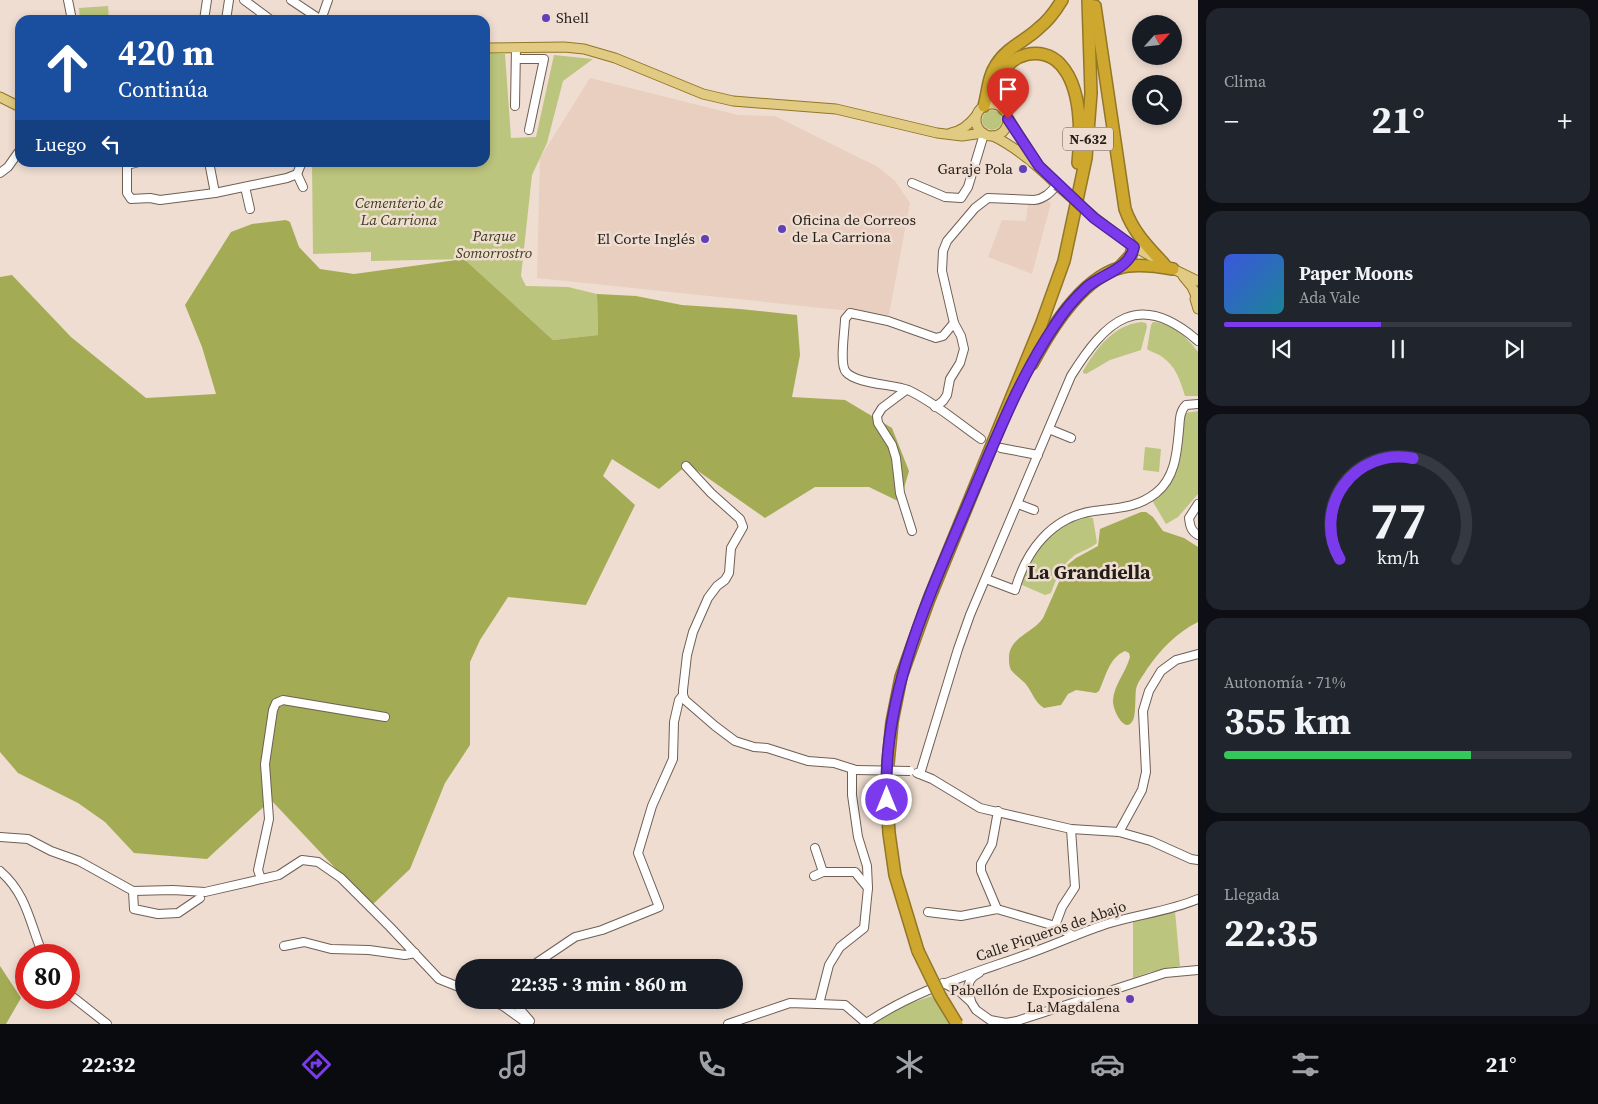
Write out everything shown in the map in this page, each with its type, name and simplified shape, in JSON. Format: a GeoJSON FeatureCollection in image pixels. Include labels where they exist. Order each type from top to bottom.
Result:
{"type":"FeatureCollection","features":[{"type":"Feature","properties":{"kind":"highway"},"geometry":{"type":"LineString","coordinates":[[984,106],[991,75],[1000,59],[1010,49],[1040,28],[1062,0]]}},
{"type":"Feature","properties":{"kind":"highway","name":"N-632"},"geometry":{"type":"LineString","coordinates":[[957,1024],[940,996],[918,951],[895,875],[889,833],[886,784],[892,722],[901,677],[929,599],[1002,423],[1060,276],[1075,217],[1086,158],[1091,93],[1088,0]]}},
{"type":"Feature","properties":{"kind":"highway"},"geometry":{"type":"LineString","coordinates":[[1095,0],[1125,209],[1133,228],[1171,268]]}},
{"type":"Feature","properties":{"kind":"highway"},"geometry":{"type":"LineString","coordinates":[[1006,114],[1001,92],[1001,78],[1008,66],[1019,57],[1037,52],[1049,56],[1060,63],[1069,76],[1076,98],[1080,126],[1079,157],[1072,210],[1060,258],[1060,276]]}},
{"type":"Feature","properties":{"kind":"highway"},"geometry":{"type":"LineString","coordinates":[[1002,423],[1037,354],[1068,307],[1089,285],[1119,268],[1131,255],[1134,247]]}},
{"type":"Feature","properties":{"kind":"highway"},"geometry":{"type":"LineString","coordinates":[[1119,268],[1151,266],[1171,268]]}},
{"type":"Feature","properties":{"kind":"main road"},"geometry":{"type":"LineString","coordinates":[[490,48],[564,47],[598,52],[703,94],[733,101],[836,109],[918,130],[946,134],[968,136],[1004,131],[1006,114]]}},
{"type":"Feature","properties":{"kind":"main road"},"geometry":{"type":"LineString","coordinates":[[0,97],[15,104]]}},
{"type":"Feature","properties":{"kind":"main road"},"geometry":{"type":"LineString","coordinates":[[946,134],[963,129],[970,124],[984,106],[997,104],[1006,114],[1039,166]]}},
{"type":"Feature","properties":{"kind":"main road"},"geometry":{"type":"LineString","coordinates":[[976,116],[977,125],[986,135],[1009,144],[1039,166],[1094,218],[1134,247],[1198,281]]}},
{"type":"Feature","properties":{"kind":"main road"},"geometry":{"type":"LineString","coordinates":[[1171,268],[1187,280],[1197,294],[1195,302],[1198,310]]}},
{"type":"Feature","properties":{"kind":"street"},"geometry":{"type":"LineString","coordinates":[[68,0],[71,15]]}},
{"type":"Feature","properties":{"kind":"street"},"geometry":{"type":"LineString","coordinates":[[204,15],[206,0]]}},
{"type":"Feature","properties":{"kind":"street"},"geometry":{"type":"LineString","coordinates":[[227,15],[229,0]]}},
{"type":"Feature","properties":{"kind":"street"},"geometry":{"type":"LineString","coordinates":[[244,0],[264,15]]}},
{"type":"Feature","properties":{"kind":"street"},"geometry":{"type":"LineString","coordinates":[[291,0],[314,15]]}},
{"type":"Feature","properties":{"kind":"street"},"geometry":{"type":"LineString","coordinates":[[323,15],[328,0]]}},
{"type":"Feature","properties":{"kind":"street"},"geometry":{"type":"LineString","coordinates":[[515,106],[516,48]]}},
{"type":"Feature","properties":{"kind":"street"},"geometry":{"type":"LineString","coordinates":[[516,59],[544,59],[529,130]]}},
{"type":"Feature","properties":{"kind":"street"},"geometry":{"type":"LineString","coordinates":[[912,182],[945,197],[961,198],[968,187],[986,135]]}},
{"type":"Feature","properties":{"kind":"street"},"geometry":{"type":"LineString","coordinates":[[0,173],[8,167],[15,157]]}},
{"type":"Feature","properties":{"kind":"street"},"geometry":{"type":"LineString","coordinates":[[127,167],[127,193],[131,199],[150,198],[160,200],[215,193],[287,178],[297,174]]}},
{"type":"Feature","properties":{"kind":"street"},"geometry":{"type":"LineString","coordinates":[[210,167],[215,193]]}},
{"type":"Feature","properties":{"kind":"street"},"geometry":{"type":"LineString","coordinates":[[300,167],[297,174],[302,187]]}},
{"type":"Feature","properties":{"kind":"street"},"geometry":{"type":"LineString","coordinates":[[936,407],[947,395],[950,379],[960,363],[964,349],[961,336],[954,323],[942,271],[947,241],[975,208],[988,198],[1040,199],[1057,185]]}},
{"type":"Feature","properties":{"kind":"street"},"geometry":{"type":"LineString","coordinates":[[245,187],[250,209]]}},
{"type":"Feature","properties":{"kind":"street"},"geometry":{"type":"LineString","coordinates":[[954,323],[943,336],[936,338],[888,321],[850,313],[845,318],[843,365],[846,372],[860,379],[906,390],[936,407],[982,439]]}},
{"type":"Feature","properties":{"kind":"street"},"geometry":{"type":"LineString","coordinates":[[920,774],[958,648],[970,615],[1076,368],[1093,343],[1112,324],[1130,316],[1153,315],[1175,323],[1198,341]]}},
{"type":"Feature","properties":{"kind":"street"},"geometry":{"type":"LineString","coordinates":[[906,390],[882,408],[877,416],[878,423],[892,445],[896,458],[900,493],[912,531]]}},
{"type":"Feature","properties":{"kind":"street"},"geometry":{"type":"LineString","coordinates":[[986,579],[1015,590],[1026,560],[1038,543],[1056,526],[1074,516],[1091,511],[1132,506],[1148,499],[1157,492],[1163,486],[1173,468],[1178,444],[1181,412],[1186,405],[1198,404]]}},
{"type":"Feature","properties":{"kind":"street"},"geometry":{"type":"LineString","coordinates":[[1049,429],[1072,438]]}},
{"type":"Feature","properties":{"kind":"street"},"geometry":{"type":"LineString","coordinates":[[1001,448],[1038,456]]}},
{"type":"Feature","properties":{"kind":"street"},"geometry":{"type":"LineString","coordinates":[[542,959],[575,937],[602,930],[659,907],[638,853],[652,806],[673,759],[674,722],[679,700],[683,695],[687,655],[693,632],[708,598],[729,573],[731,548],[743,527],[740,520],[686,466]]}},
{"type":"Feature","properties":{"kind":"street"},"geometry":{"type":"LineString","coordinates":[[1018,504],[1034,510]]}},
{"type":"Feature","properties":{"kind":"street"},"geometry":{"type":"LineString","coordinates":[[1198,504],[1189,518],[1190,526],[1194,533],[1198,535]]}},
{"type":"Feature","properties":{"kind":"street"},"geometry":{"type":"LineString","coordinates":[[1119,832],[1142,790],[1146,772],[1142,711],[1149,691],[1161,671],[1176,660],[1198,654]]}},
{"type":"Feature","properties":{"kind":"street"},"geometry":{"type":"LineString","coordinates":[[683,695],[698,712],[735,740],[808,761],[834,763],[854,769],[910,771],[932,779],[980,808],[1071,829],[1119,832],[1151,841],[1191,859],[1198,860]]}},
{"type":"Feature","properties":{"kind":"street"},"geometry":{"type":"LineString","coordinates":[[262,879],[258,870],[269,819],[265,764],[273,710],[276,703],[283,700],[385,717]]}},
{"type":"Feature","properties":{"kind":"street"},"geometry":{"type":"LineString","coordinates":[[819,1004],[829,965],[840,947],[864,928],[868,888],[867,866],[858,837],[852,795],[854,769]]}},
{"type":"Feature","properties":{"kind":"street"},"geometry":{"type":"LineString","coordinates":[[997,909],[981,871],[981,864],[992,844],[998,811]]}},
{"type":"Feature","properties":{"kind":"street"},"geometry":{"type":"LineString","coordinates":[[1056,926],[1062,907],[1075,887],[1071,829]]}},
{"type":"Feature","properties":{"kind":"street"},"geometry":{"type":"LineString","coordinates":[[0,837],[28,840],[50,851],[67,855],[133,891],[173,890],[204,892],[279,875],[302,860],[318,862],[341,878],[439,979],[455,986]]}},
{"type":"Feature","properties":{"kind":"street"},"geometry":{"type":"LineString","coordinates":[[815,848],[823,872]]}},
{"type":"Feature","properties":{"kind":"street"},"geometry":{"type":"LineString","coordinates":[[0,871],[18,890],[39,944]]}},
{"type":"Feature","properties":{"kind":"street"},"geometry":{"type":"LineString","coordinates":[[814,876],[823,872],[855,872],[868,888]]}},
{"type":"Feature","properties":{"kind":"street"},"geometry":{"type":"LineString","coordinates":[[133,891],[134,909],[158,914],[178,913],[200,898]]}},
{"type":"Feature","properties":{"kind":"street","name":"Calle Piqueros de Abajo"},"geometry":{"type":"LineString","coordinates":[[865,1024],[943,983],[1122,920],[1179,907],[1198,899]]}},
{"type":"Feature","properties":{"kind":"street"},"geometry":{"type":"LineString","coordinates":[[928,912],[961,916],[997,909],[1056,926],[1074,936]]}},
{"type":"Feature","properties":{"kind":"street"},"geometry":{"type":"LineString","coordinates":[[284,946],[304,942],[331,949],[370,950],[405,955],[415,953]]}},
{"type":"Feature","properties":{"kind":"street"},"geometry":{"type":"LineString","coordinates":[[971,1002],[967,988],[970,980],[975,975],[997,965]]}},
{"type":"Feature","properties":{"kind":"street"},"geometry":{"type":"LineString","coordinates":[[943,983],[959,991],[984,1017],[1006,1023],[1165,973],[1198,970]]}},
{"type":"Feature","properties":{"kind":"street"},"geometry":{"type":"LineString","coordinates":[[80,1003],[107,1024]]}},
{"type":"Feature","properties":{"kind":"street"},"geometry":{"type":"LineString","coordinates":[[728,1024],[790,1003],[845,1005],[865,1024]]}},
{"type":"Feature","properties":{"kind":"street"},"geometry":{"type":"LineString","coordinates":[[507,1009],[528,1024]]}},
{"type":"Feature","properties":{"kind":"street"},"geometry":{"type":"LineString","coordinates":[[520,1009],[532,1024]]}},
{"type":"Feature","properties":{"kind":"shaded area"},"geometry":{"type":"Polygon","coordinates":[[[590,78],[738,115],[775,116],[878,167],[895,181],[910,203],[889,315],[537,278],[540,158],[590,78]]]}},
{"type":"Feature","properties":{"kind":"shaded area"},"geometry":{"type":"Polygon","coordinates":[[[1047,201],[1051,203],[1032,274],[988,257],[1002,220],[1026,221],[1028,204],[1047,201]]]}},
{"type":"Feature","properties":{"kind":"green space"},"geometry":{"type":"Polygon","coordinates":[[[108,6],[109,15],[80,15],[79,8],[108,6]]]}},
{"type":"Feature","properties":{"kind":"green space"},"geometry":{"type":"Polygon","coordinates":[[[490,53],[505,54],[511,138],[536,137],[554,55],[593,59],[563,81],[547,143],[532,175],[521,276],[526,286],[568,287],[597,294],[598,335],[553,340],[464,259],[371,261],[371,252],[313,254],[312,167],[490,167],[490,53]]]}},
{"type":"Feature","properties":{"kind":"green space"},"geometry":{"type":"Polygon","coordinates":[[[992,110],[999,113],[1002,120],[999,127],[992,130],[985,127],[982,120],[985,113],[992,110]]]}},
{"type":"Feature","properties":{"kind":"green space"},"geometry":{"type":"Polygon","coordinates":[[[286,220],[290,222],[299,247],[320,269],[354,274],[464,259],[553,340],[598,335],[597,294],[636,296],[682,305],[797,315],[800,355],[792,397],[845,400],[892,428],[909,471],[900,502],[869,487],[815,487],[765,518],[688,464],[659,489],[612,459],[603,476],[635,505],[586,605],[508,597],[480,640],[470,662],[470,745],[445,783],[410,869],[371,906],[271,800],[207,859],[134,853],[105,822],[78,803],[18,773],[0,752],[0,277],[12,275],[71,337],[146,398],[216,394],[202,347],[185,305],[231,232],[252,224],[286,220]]]}},
{"type":"Feature","properties":{"kind":"green space"},"geometry":{"type":"Polygon","coordinates":[[[1141,322],[1146,323],[1147,327],[1141,350],[1110,360],[1086,374],[1083,373],[1094,354],[1106,339],[1122,328],[1141,322]]]}},
{"type":"Feature","properties":{"kind":"green space"},"geometry":{"type":"Polygon","coordinates":[[[1153,322],[1173,328],[1198,352],[1198,396],[1185,396],[1179,379],[1170,364],[1161,356],[1147,349],[1153,322]]]}},
{"type":"Feature","properties":{"kind":"green space"},"geometry":{"type":"Polygon","coordinates":[[[1198,411],[1198,494],[1178,517],[1166,524],[1153,502],[1167,488],[1178,466],[1182,448],[1185,413],[1198,411]]]}},
{"type":"Feature","properties":{"kind":"green space"},"geometry":{"type":"Polygon","coordinates":[[[1145,447],[1161,449],[1159,472],[1143,470],[1145,447]]]}},
{"type":"Feature","properties":{"kind":"green space"},"geometry":{"type":"Polygon","coordinates":[[[1141,512],[1146,512],[1153,517],[1163,531],[1184,538],[1198,547],[1198,622],[1170,642],[1139,681],[1136,692],[1135,714],[1130,724],[1126,725],[1123,723],[1117,715],[1113,704],[1114,694],[1130,657],[1129,653],[1125,651],[1115,658],[1099,691],[1096,693],[1076,690],[1068,694],[1061,705],[1044,708],[1038,703],[1025,683],[1011,670],[1009,666],[1010,651],[1017,640],[1043,618],[1066,566],[1098,546],[1100,529],[1141,512]]]}},
{"type":"Feature","properties":{"kind":"green space"},"geometry":{"type":"Polygon","coordinates":[[[1087,517],[1093,518],[1097,543],[1075,555],[1066,563],[1057,577],[1051,593],[1045,595],[1022,585],[1032,560],[1046,542],[1063,527],[1087,517]]]}},
{"type":"Feature","properties":{"kind":"green space"},"geometry":{"type":"Polygon","coordinates":[[[1175,911],[1180,966],[1150,972],[1133,978],[1133,920],[1175,911]]]}},
{"type":"Feature","properties":{"kind":"green space"},"geometry":{"type":"Polygon","coordinates":[[[0,966],[15,989],[15,1008],[6,1024],[0,1024],[0,966]]]}},
{"type":"Feature","properties":{"kind":"green space"},"geometry":{"type":"Polygon","coordinates":[[[932,996],[949,1024],[871,1024],[886,1011],[932,996]]]}},
{"type":"Feature","properties":{"kind":"place","name":"Shell"},"geometry":{"type":"Point","coordinates":[546,18]}},
{"type":"Feature","properties":{"kind":"place","name":"Garaje Pola"},"geometry":{"type":"Point","coordinates":[1023,169]}},
{"type":"Feature","properties":{"kind":"place","name":"Oficina de Correos de La Carriona"},"geometry":{"type":"Point","coordinates":[782,229]}},
{"type":"Feature","properties":{"kind":"place","name":"El Corte Inglés"},"geometry":{"type":"Point","coordinates":[705,239]}},
{"type":"Feature","properties":{"kind":"place","name":"Pabellón de Exposiciones La Magdalena"},"geometry":{"type":"Point","coordinates":[1130,999]}},
{"type":"Feature","properties":{"kind":"district","name":"La Grandiella"},"geometry":{"type":"Point","coordinates":[1089,572]}},
{"type":"Feature","properties":{"kind":"route"},"geometry":{"type":"LineString","coordinates":[[887,800],[886,784],[892,722],[901,677],[929,599],[1002,423],[1037,354],[1055,324],[1089,285],[1119,268],[1129,259],[1134,247],[1094,218],[1057,185],[1024,146],[1008,119]]}},
{"type":"Feature","properties":{"kind":"park label","name":"Cementerio de La Carriona"},"geometry":{"type":"Point","coordinates":[399,212]}},
{"type":"Feature","properties":{"kind":"park label","name":"Parque Somorrostro"},"geometry":{"type":"Point","coordinates":[494,244]}}]}
